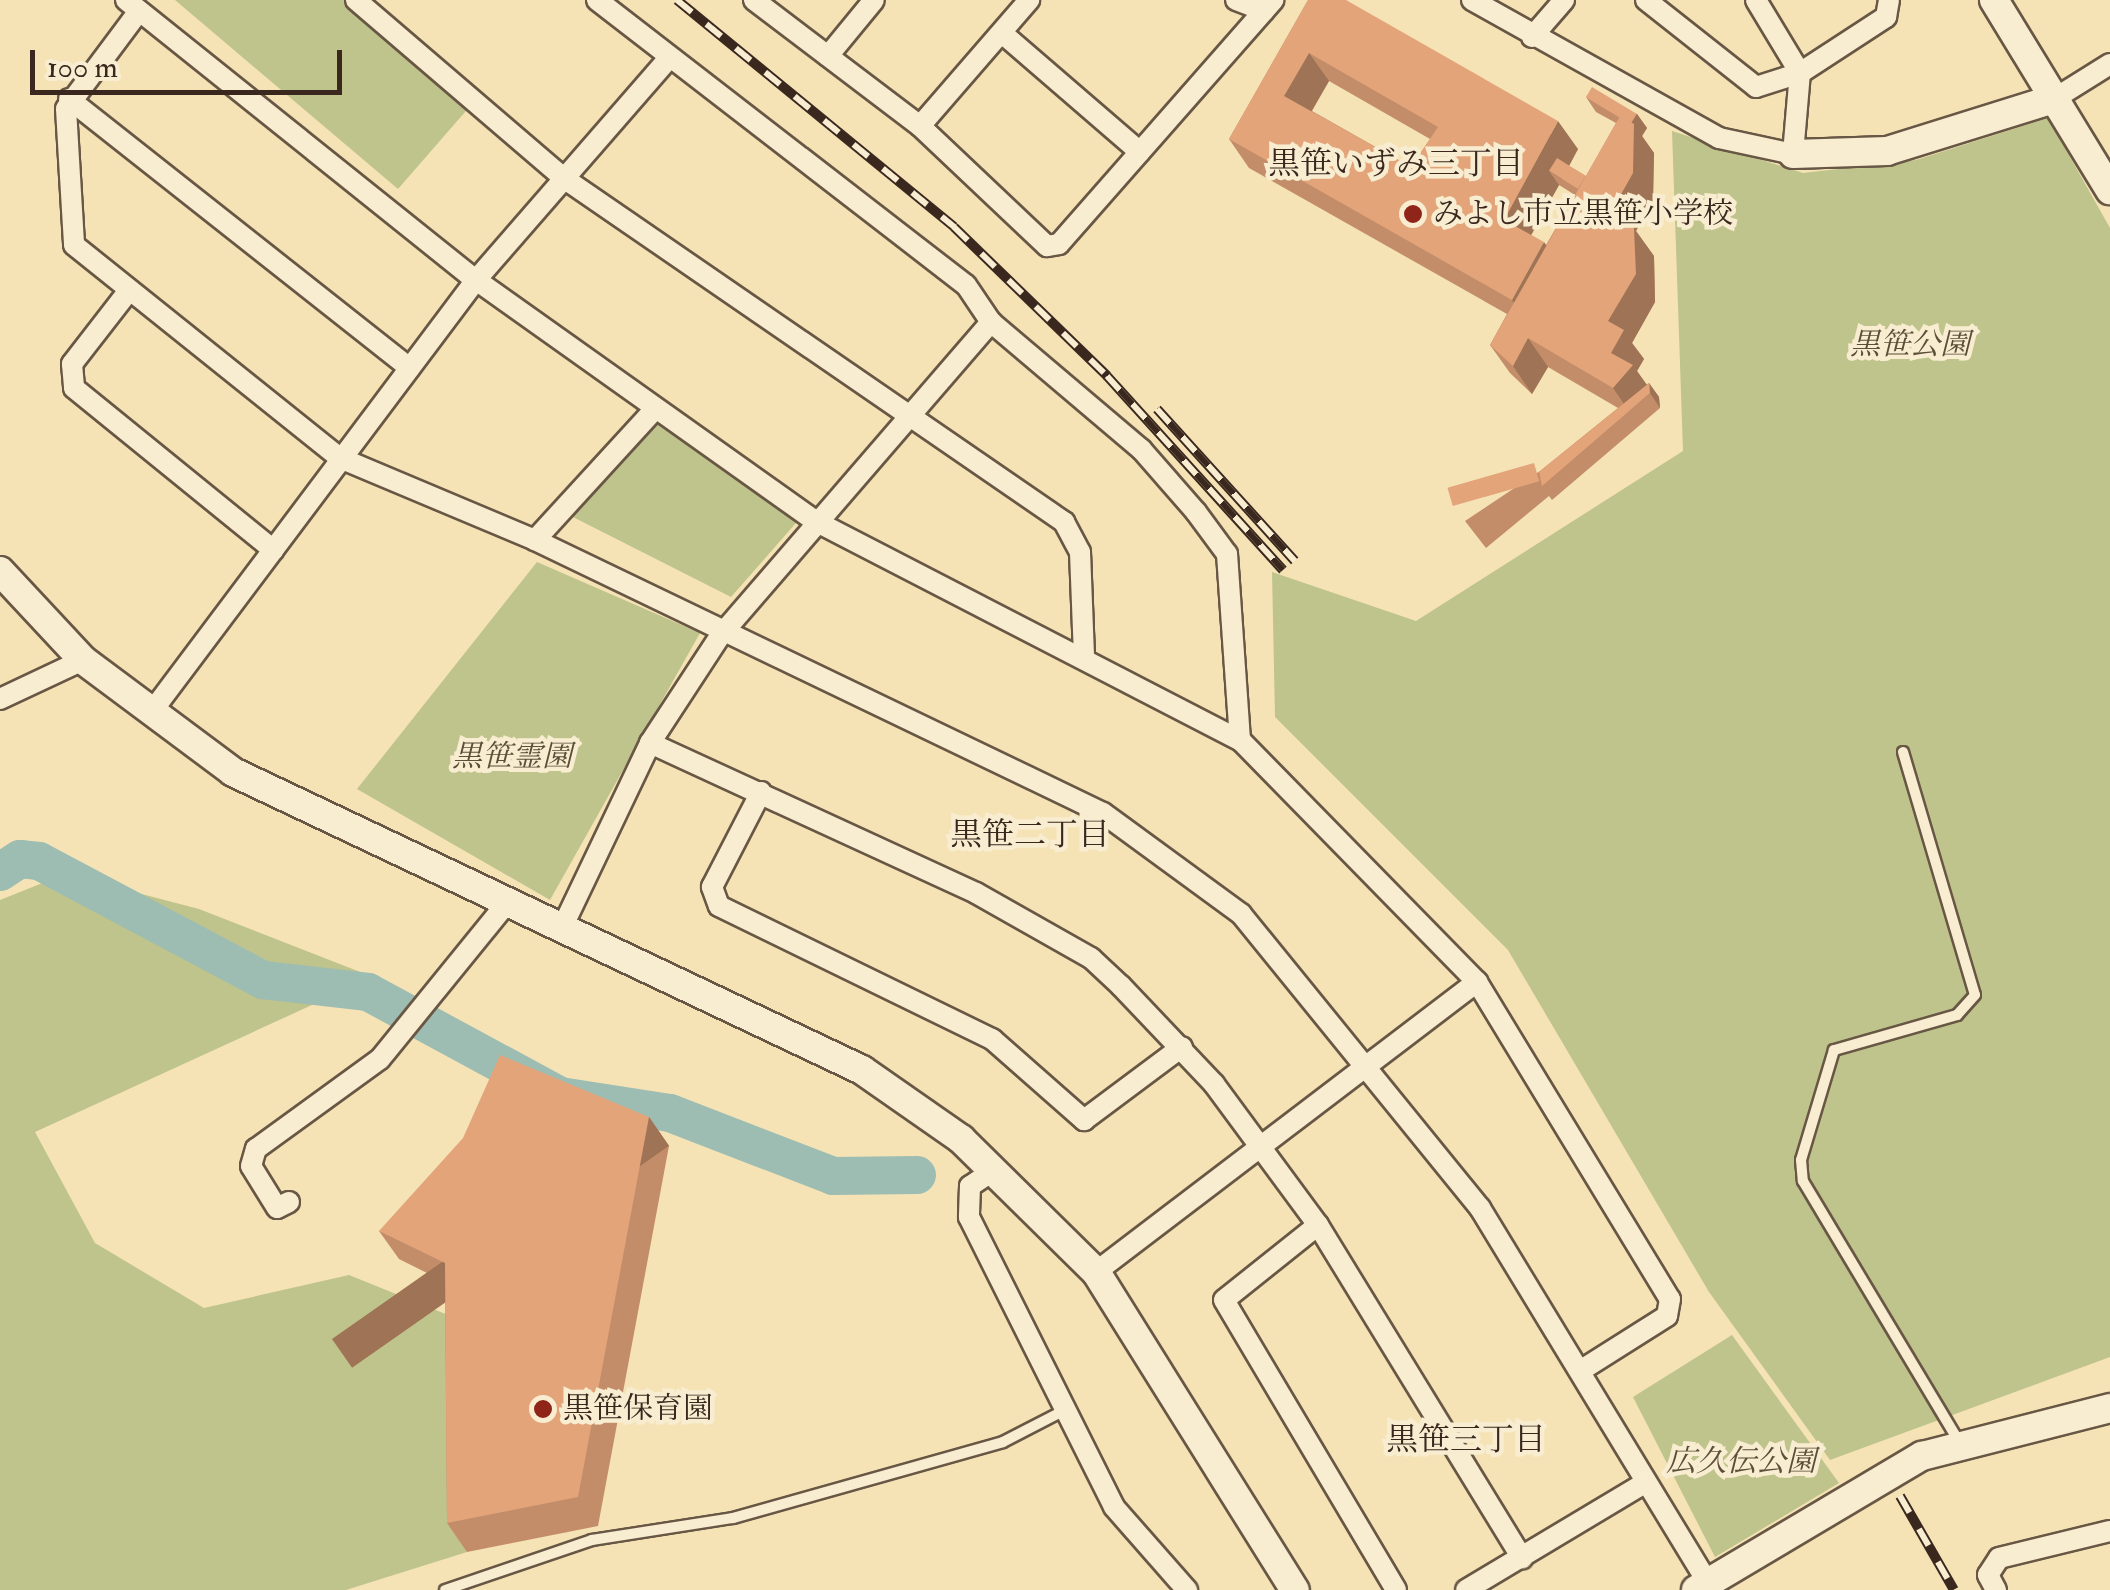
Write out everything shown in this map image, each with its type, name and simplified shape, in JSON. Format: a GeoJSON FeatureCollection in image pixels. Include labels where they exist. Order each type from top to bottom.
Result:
{"type":"FeatureCollection","features":[{"type":"Feature","properties":{"kind":"street"},"geometry":{"type":"LineString","coordinates":[[356,0],[565,179],[1064,522],[1080,552],[1084,655]]}},
{"type":"Feature","properties":{"kind":"street"},"geometry":{"type":"LineString","coordinates":[[597,0],[668,59],[956,277],[992,322],[1141,449],[1227,554],[1240,740]]}},
{"type":"Feature","properties":{"kind":"street"},"geometry":{"type":"LineString","coordinates":[[754,0],[920,126],[1048,246],[1140,152],[1268,5]]}},
{"type":"Feature","properties":{"kind":"street"},"geometry":{"type":"LineString","coordinates":[[828,56],[874,0]]}},
{"type":"Feature","properties":{"kind":"street"},"geometry":{"type":"LineString","coordinates":[[920,126],[1029,0]]}},
{"type":"Feature","properties":{"kind":"street"},"geometry":{"type":"LineString","coordinates":[[1236,0],[1268,5]]}},
{"type":"Feature","properties":{"kind":"street"},"geometry":{"type":"LineString","coordinates":[[1472,0],[1532,37],[1719,138],[1793,154],[1887,151],[2054,99],[2110,64]]}},
{"type":"Feature","properties":{"kind":"street"},"geometry":{"type":"LineString","coordinates":[[1532,37],[1564,0]]}},
{"type":"Feature","properties":{"kind":"street"},"geometry":{"type":"LineString","coordinates":[[1646,0],[1756,87],[1800,73],[1886,17],[1890,0]]}},
{"type":"Feature","properties":{"kind":"street"},"geometry":{"type":"LineString","coordinates":[[1756,0],[1800,73],[1793,154]]}},
{"type":"Feature","properties":{"kind":"street"},"geometry":{"type":"LineString","coordinates":[[1994,0],[2110,190]]}},
{"type":"Feature","properties":{"kind":"street"},"geometry":{"type":"LineString","coordinates":[[1580,1371],[1667,1316],[1670,1298],[1477,982],[1240,740],[1084,655],[815,521],[476,280],[132,6],[69,99],[70,239],[127,293],[340,458],[535,540],[720,636],[1102,813],[1241,914],[1371,1067],[1480,1208],[1580,1371],[1705,1588],[1960,1442],[2110,1408]]}},
{"type":"Feature","properties":{"kind":"street"},"geometry":{"type":"LineString","coordinates":[[1002,33],[1140,152]]}},
{"type":"Feature","properties":{"kind":"street"},"geometry":{"type":"LineString","coordinates":[[150,714],[476,280],[668,59]]}},
{"type":"Feature","properties":{"kind":"street"},"geometry":{"type":"LineString","coordinates":[[69,99],[410,368]]}},
{"type":"Feature","properties":{"kind":"street"},"geometry":{"type":"LineString","coordinates":[[127,293],[72,364],[74,388],[273,550]]}},
{"type":"Feature","properties":{"kind":"street"},"geometry":{"type":"LineString","coordinates":[[561,930],[650,744],[720,636],[908,413],[992,322]]}},
{"type":"Feature","properties":{"kind":"street"},"geometry":{"type":"LineString","coordinates":[[535,540],[654,410]]}},
{"type":"Feature","properties":{"kind":"street"},"geometry":{"type":"LineString","coordinates":[[0,570],[83,660],[150,714],[313,816],[862,1070],[994,1170],[1096,1272],[1294,1590]]}},
{"type":"Feature","properties":{"kind":"street"},"geometry":{"type":"LineString","coordinates":[[0,700],[83,660]]}},
{"type":"Feature","properties":{"kind":"street"},"geometry":{"type":"LineString","coordinates":[[650,744],[761,792],[1091,958],[1182,1048],[1318,1226],[1522,1558]]}},
{"type":"Feature","properties":{"kind":"street"},"geometry":{"type":"LineString","coordinates":[[761,792],[712,887],[719,906],[992,1039],[1084,1120],[1182,1048]]}},
{"type":"Feature","properties":{"kind":"street"},"geometry":{"type":"LineString","coordinates":[[289,1202],[276,1208],[251,1166],[256,1148],[380,1058],[505,905]]}},
{"type":"Feature","properties":{"kind":"street"},"geometry":{"type":"LineString","coordinates":[[1096,1272],[1371,1067],[1477,982]]}},
{"type":"Feature","properties":{"kind":"street"},"geometry":{"type":"LineString","coordinates":[[994,1170],[970,1186],[968,1216],[1061,1412],[1114,1506],[1187,1590]]}},
{"type":"Feature","properties":{"kind":"street"},"geometry":{"type":"LineString","coordinates":[[1318,1226],[1224,1300],[1396,1590]]}},
{"type":"Feature","properties":{"kind":"street"},"geometry":{"type":"LineString","coordinates":[[1466,1590],[1645,1483]]}},
{"type":"Feature","properties":{"kind":"street"},"geometry":{"type":"LineString","coordinates":[[1996,1590],[1988,1575],[2000,1558],[2110,1530]]}},
{"type":"Feature","properties":{"kind":"lane"},"geometry":{"type":"LineString","coordinates":[[1903,752],[1975,995],[1958,1015],[1834,1050],[1801,1160],[1812,1198],[1960,1442]]}},
{"type":"Feature","properties":{"kind":"lane"},"geometry":{"type":"LineString","coordinates":[[445,1590],[592,1540],[734,1518],[1003,1442],[1061,1412]]}},
{"type":"Feature","properties":{"kind":"green space"},"geometry":{"type":"Polygon","coordinates":[[[175,0],[352,0],[472,104],[398,189],[175,0]]]}},
{"type":"Feature","properties":{"kind":"green space","name":"黒笹公園"},"geometry":{"type":"Polygon","coordinates":[[[2048,118],[2110,228],[2110,1357],[1830,1460],[1709,1292],[1508,950],[1275,717],[1272,572],[1416,621],[1683,451],[1672,131],[1803,173],[1916,160],[2048,118]]]}},
{"type":"Feature","properties":{"kind":"green space"},"geometry":{"type":"Polygon","coordinates":[[[654,410],[810,507],[731,597],[573,517],[654,410]]]}},
{"type":"Feature","properties":{"kind":"green space","name":"黒笹霊園"},"geometry":{"type":"Polygon","coordinates":[[[537,562],[700,633],[550,900],[357,789],[537,562]]]}},
{"type":"Feature","properties":{"kind":"green space"},"geometry":{"type":"Polygon","coordinates":[[[65,874],[199,909],[373,977],[35,1132],[95,1243],[204,1308],[349,1275],[448,1315],[467,1552],[346,1590],[0,1590],[0,900],[65,874]]]}},
{"type":"Feature","properties":{"kind":"green space","name":"広久伝公園"},"geometry":{"type":"Polygon","coordinates":[[[1732,1335],[1839,1483],[1715,1557],[1633,1397],[1732,1335]]]}},
{"type":"Feature","properties":{"kind":"building"},"geometry":{"type":"Polygon","coordinates":[[[1308,0],[1346,0],[1558,121],[1504,220],[1544,242],[1512,300],[1229,139],[1308,0]],[[1309,53],[1284,96],[1411,167],[1438,127],[1309,53]]]}},
{"type":"Feature","properties":{"kind":"building"},"geometry":{"type":"Polygon","coordinates":[[[1592,87],[1637,114],[1630,124],[1586,97],[1592,87]]]}},
{"type":"Feature","properties":{"kind":"building"},"geometry":{"type":"Polygon","coordinates":[[[1620,116],[1634,124],[1633,173],[1610,214],[1634,228],[1636,274],[1608,321],[1624,330],[1611,353],[1633,365],[1613,388],[1528,338],[1513,366],[1490,345],[1620,116]]]}},
{"type":"Feature","properties":{"kind":"building"},"geometry":{"type":"Polygon","coordinates":[[[1557,158],[1586,176],[1578,189],[1549,171],[1557,158]]]}},
{"type":"Feature","properties":{"kind":"building"},"geometry":{"type":"Polygon","coordinates":[[[1649,383],[1650,393],[1542,486],[1539,472],[1649,383]]]}},
{"type":"Feature","properties":{"kind":"building"},"geometry":{"type":"Polygon","coordinates":[[[1534,463],[1539,481],[1453,506],[1447,488],[1534,463]]]}},
{"type":"Feature","properties":{"kind":"building","name":"黒笹保育園"},"geometry":{"type":"Polygon","coordinates":[[[500,1055],[649,1117],[578,1497],[447,1523],[445,1263],[379,1231],[463,1138],[500,1055]]]}},
{"type":"Feature","properties":{"kind":"waterway"},"geometry":{"type":"LineString","coordinates":[[0,872],[20,859],[39,861],[263,980],[368,992],[560,1096],[670,1113],[833,1176],[917,1175]]}},
{"type":"Feature","properties":{"kind":"railway"},"geometry":{"type":"LineString","coordinates":[[677,0],[954,227],[1107,376],[1283,570]]}},
{"type":"Feature","properties":{"kind":"railway"},"geometry":{"type":"LineString","coordinates":[[1157,409],[1295,561]]}},
{"type":"Feature","properties":{"kind":"railway"},"geometry":{"type":"LineString","coordinates":[[1900,1496],[1954,1590]]}},
{"type":"Feature","properties":{"kind":"place","name":"みよし市立黒笹小学校"},"geometry":{"type":"Point","coordinates":[1413,214]}},
{"type":"Feature","properties":{"kind":"place","name":"黒笹保育園"},"geometry":{"type":"Point","coordinates":[543,1409]}},
{"type":"Feature","properties":{"kind":"district","name":"黒笹いずみ三丁目"},"geometry":{"type":"Point","coordinates":[1396,164]}},
{"type":"Feature","properties":{"kind":"district","name":"黒笹二丁目"},"geometry":{"type":"Point","coordinates":[1030,835]}},
{"type":"Feature","properties":{"kind":"district","name":"黒笹三丁目"},"geometry":{"type":"Point","coordinates":[1466,1440]}}]}
